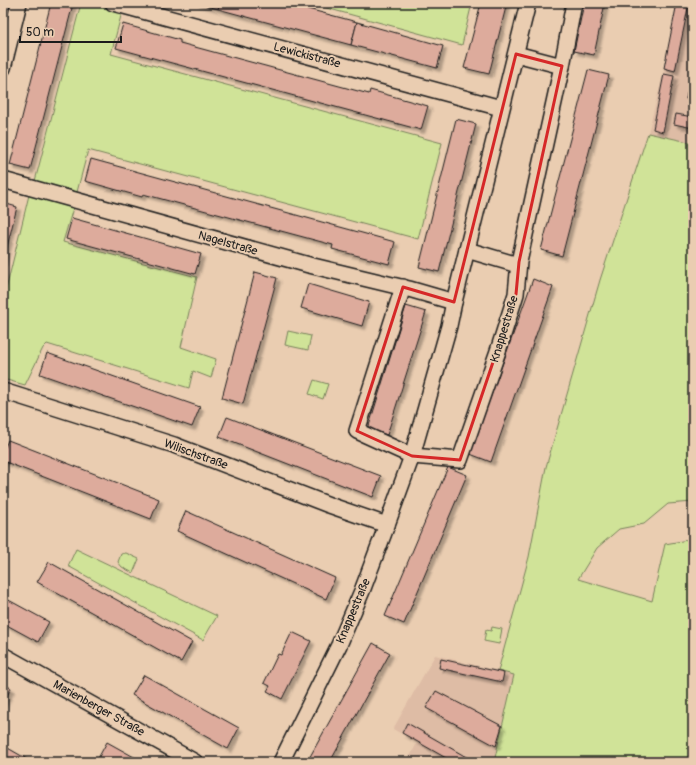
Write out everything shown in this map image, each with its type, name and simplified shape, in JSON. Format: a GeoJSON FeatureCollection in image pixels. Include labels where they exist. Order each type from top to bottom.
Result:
{"type":"FeatureCollection","features":[{"type":"Feature","properties":{"kind":"street"},"geometry":{"type":"LineString","coordinates":[[3,68],[19,3]]}},
{"type":"Feature","properties":{"kind":"street","name":"Lewickistraße"},"geometry":{"type":"LineString","coordinates":[[112,3],[502,108]]}},
{"type":"Feature","properties":{"kind":"street","name":"Knappestraße"},"geometry":{"type":"LineString","coordinates":[[282,762],[339,645],[362,591],[412,456],[449,326],[528,3]]}},
{"type":"Feature","properties":{"kind":"street","name":"Knappestraße"},"geometry":{"type":"LineString","coordinates":[[403,288],[357,431],[412,456],[460,460],[516,294],[518,265],[562,66],[574,3]]}},
{"type":"Feature","properties":{"kind":"street"},"geometry":{"type":"LineString","coordinates":[[516,54],[562,66]]}},
{"type":"Feature","properties":{"kind":"street","name":"Nagelstraße"},"geometry":{"type":"LineString","coordinates":[[3,180],[301,263],[454,302]]}},
{"type":"Feature","properties":{"kind":"street"},"geometry":{"type":"LineString","coordinates":[[467,250],[518,265]]}},
{"type":"Feature","properties":{"kind":"street","name":"Wilischstraße"},"geometry":{"type":"LineString","coordinates":[[3,391],[174,445],[329,505],[387,525]]}},
{"type":"Feature","properties":{"kind":"street","name":"Marienberger Straße"},"geometry":{"type":"LineString","coordinates":[[3,655],[195,762]]}},
{"type":"Feature","properties":{"kind":"highlighted area"},"geometry":{"type":"Polygon","coordinates":[[[516,54],[562,66],[519,262],[516,294],[460,460],[412,456],[357,431],[403,287],[454,302],[516,54]]]}},
{"type":"Feature","properties":{"kind":"shaded area"},"geometry":{"type":"Polygon","coordinates":[[[676,3],[693,3],[693,143],[648,133],[663,75],[676,3]]]}},
{"type":"Feature","properties":{"kind":"shaded area"},"geometry":{"type":"Polygon","coordinates":[[[435,655],[514,675],[494,762],[407,762],[417,743],[393,729],[435,655]]]}},
{"type":"Feature","properties":{"kind":"green space"},"geometry":{"type":"Polygon","coordinates":[[[81,3],[89,3],[122,12],[111,54],[442,143],[418,239],[88,150],[77,192],[35,181],[81,3]]]}},
{"type":"Feature","properties":{"kind":"green space"},"geometry":{"type":"Polygon","coordinates":[[[308,3],[472,3],[462,45],[308,3]]]}},
{"type":"Feature","properties":{"kind":"green space"},"geometry":{"type":"Polygon","coordinates":[[[648,133],[693,143],[693,502],[668,504],[644,524],[619,529],[597,548],[578,579],[652,601],[665,544],[693,539],[693,762],[494,762],[514,675],[498,671],[529,557],[546,467],[600,280],[648,133]]]}},
{"type":"Feature","properties":{"kind":"green space"},"geometry":{"type":"Polygon","coordinates":[[[29,195],[73,208],[63,242],[197,277],[181,347],[216,359],[211,378],[193,371],[189,388],[47,344],[43,348],[25,385],[3,379],[3,302],[29,195]]]}},
{"type":"Feature","properties":{"kind":"green space"},"geometry":{"type":"Polygon","coordinates":[[[288,331],[311,336],[308,350],[285,345],[288,331]]]}},
{"type":"Feature","properties":{"kind":"green space"},"geometry":{"type":"Polygon","coordinates":[[[314,380],[328,384],[323,399],[309,394],[314,380]]]}},
{"type":"Feature","properties":{"kind":"green space"},"geometry":{"type":"Polygon","coordinates":[[[76,549],[217,616],[203,640],[68,566],[76,549]]]}},
{"type":"Feature","properties":{"kind":"green space"},"geometry":{"type":"Polygon","coordinates":[[[126,553],[139,559],[133,573],[122,567],[118,562],[121,554],[126,553]]]}},
{"type":"Feature","properties":{"kind":"green space"},"geometry":{"type":"Polygon","coordinates":[[[492,627],[502,629],[499,644],[484,641],[486,630],[491,631],[492,627]]]}},
{"type":"Feature","properties":{"kind":"building"},"geometry":{"type":"Polygon","coordinates":[[[51,3],[73,4],[30,170],[10,165],[51,3]]]}},
{"type":"Feature","properties":{"kind":"building"},"geometry":{"type":"Polygon","coordinates":[[[196,3],[220,3],[218,9],[196,3]]]}},
{"type":"Feature","properties":{"kind":"building"},"geometry":{"type":"Polygon","coordinates":[[[220,3],[285,3],[357,22],[351,45],[218,9],[220,3]]]}},
{"type":"Feature","properties":{"kind":"building"},"geometry":{"type":"Polygon","coordinates":[[[481,3],[507,3],[489,74],[464,68],[481,3]]]}},
{"type":"Feature","properties":{"kind":"building"},"geometry":{"type":"Polygon","coordinates":[[[584,3],[605,3],[594,55],[574,51],[584,3]]]}},
{"type":"Feature","properties":{"kind":"building"},"geometry":{"type":"Polygon","coordinates":[[[677,3],[689,3],[675,71],[664,68],[677,3]]]}},
{"type":"Feature","properties":{"kind":"building"},"geometry":{"type":"Polygon","coordinates":[[[357,22],[443,46],[437,68],[351,45],[357,22]]]}},
{"type":"Feature","properties":{"kind":"building"},"geometry":{"type":"Polygon","coordinates":[[[123,24],[180,40],[180,43],[369,94],[370,90],[428,106],[421,130],[116,48],[123,24]]]}},
{"type":"Feature","properties":{"kind":"building"},"geometry":{"type":"Polygon","coordinates":[[[588,70],[609,75],[562,256],[541,250],[588,70]]]}},
{"type":"Feature","properties":{"kind":"building"},"geometry":{"type":"Polygon","coordinates":[[[664,74],[674,76],[663,132],[653,129],[664,74]]]}},
{"type":"Feature","properties":{"kind":"building"},"geometry":{"type":"Polygon","coordinates":[[[690,78],[693,79],[693,101],[686,99],[690,78]]]}},
{"type":"Feature","properties":{"kind":"building"},"geometry":{"type":"Polygon","coordinates":[[[676,114],[693,117],[693,128],[674,124],[676,114]]]}},
{"type":"Feature","properties":{"kind":"building"},"geometry":{"type":"Polygon","coordinates":[[[456,119],[476,124],[439,272],[419,267],[456,119]]]}},
{"type":"Feature","properties":{"kind":"building"},"geometry":{"type":"Polygon","coordinates":[[[91,159],[395,242],[389,264],[332,249],[333,245],[143,194],[142,197],[85,181],[91,159]]]}},
{"type":"Feature","properties":{"kind":"building"},"geometry":{"type":"Polygon","coordinates":[[[3,203],[17,207],[3,263],[3,203]]]}},
{"type":"Feature","properties":{"kind":"building"},"geometry":{"type":"Polygon","coordinates":[[[72,218],[201,254],[195,274],[66,239],[72,218]]]}},
{"type":"Feature","properties":{"kind":"building"},"geometry":{"type":"Polygon","coordinates":[[[255,272],[277,278],[243,404],[222,398],[255,272]]]}},
{"type":"Feature","properties":{"kind":"building"},"geometry":{"type":"Polygon","coordinates":[[[533,279],[553,287],[491,462],[470,454],[533,279]]]}},
{"type":"Feature","properties":{"kind":"building"},"geometry":{"type":"Polygon","coordinates":[[[308,284],[369,302],[362,326],[301,308],[308,284]]]}},
{"type":"Feature","properties":{"kind":"building"},"geometry":{"type":"Polygon","coordinates":[[[406,306],[426,312],[387,435],[368,429],[406,306]]]}},
{"type":"Feature","properties":{"kind":"building"},"geometry":{"type":"Polygon","coordinates":[[[47,353],[200,407],[192,427],[40,374],[47,353]]]}},
{"type":"Feature","properties":{"kind":"building"},"geometry":{"type":"Polygon","coordinates":[[[227,417],[381,476],[373,497],[219,437],[227,417]]]}},
{"type":"Feature","properties":{"kind":"building"},"geometry":{"type":"Polygon","coordinates":[[[8,440],[159,499],[151,519],[3,461],[3,452],[8,440]]]}},
{"type":"Feature","properties":{"kind":"building"},"geometry":{"type":"Polygon","coordinates":[[[448,467],[467,475],[404,624],[385,616],[448,467]]]}},
{"type":"Feature","properties":{"kind":"building"},"geometry":{"type":"Polygon","coordinates":[[[186,511],[335,578],[326,599],[177,531],[186,511]]]}},
{"type":"Feature","properties":{"kind":"building"},"geometry":{"type":"Polygon","coordinates":[[[49,562],[192,642],[181,662],[37,582],[49,562]]]}},
{"type":"Feature","properties":{"kind":"building"},"geometry":{"type":"Polygon","coordinates":[[[3,597],[49,622],[38,642],[3,623],[3,597]]]}},
{"type":"Feature","properties":{"kind":"building"},"geometry":{"type":"Polygon","coordinates":[[[292,632],[311,641],[282,699],[267,691],[270,686],[264,683],[278,654],[281,655],[292,632]]]}},
{"type":"Feature","properties":{"kind":"building"},"geometry":{"type":"Polygon","coordinates":[[[373,643],[390,653],[330,762],[307,762],[373,643]]]}},
{"type":"Feature","properties":{"kind":"building"},"geometry":{"type":"Polygon","coordinates":[[[441,659],[504,673],[502,682],[439,668],[441,659]]]}},
{"type":"Feature","properties":{"kind":"building"},"geometry":{"type":"Polygon","coordinates":[[[144,675],[239,728],[228,749],[132,695],[144,675]]]}},
{"type":"Feature","properties":{"kind":"building"},"geometry":{"type":"Polygon","coordinates":[[[3,684],[11,688],[3,704],[3,684]]]}},
{"type":"Feature","properties":{"kind":"building"},"geometry":{"type":"Polygon","coordinates":[[[436,691],[502,726],[496,746],[426,708],[436,691]]]}},
{"type":"Feature","properties":{"kind":"building"},"geometry":{"type":"Polygon","coordinates":[[[407,723],[475,762],[453,762],[402,733],[407,723]]]}},
{"type":"Feature","properties":{"kind":"building"},"geometry":{"type":"Polygon","coordinates":[[[107,742],[143,762],[96,762],[107,742]]]}},
{"type":"Feature","properties":{"kind":"building"},"geometry":{"type":"Polygon","coordinates":[[[3,746],[6,747],[32,762],[3,762],[3,746]]]}}]}
